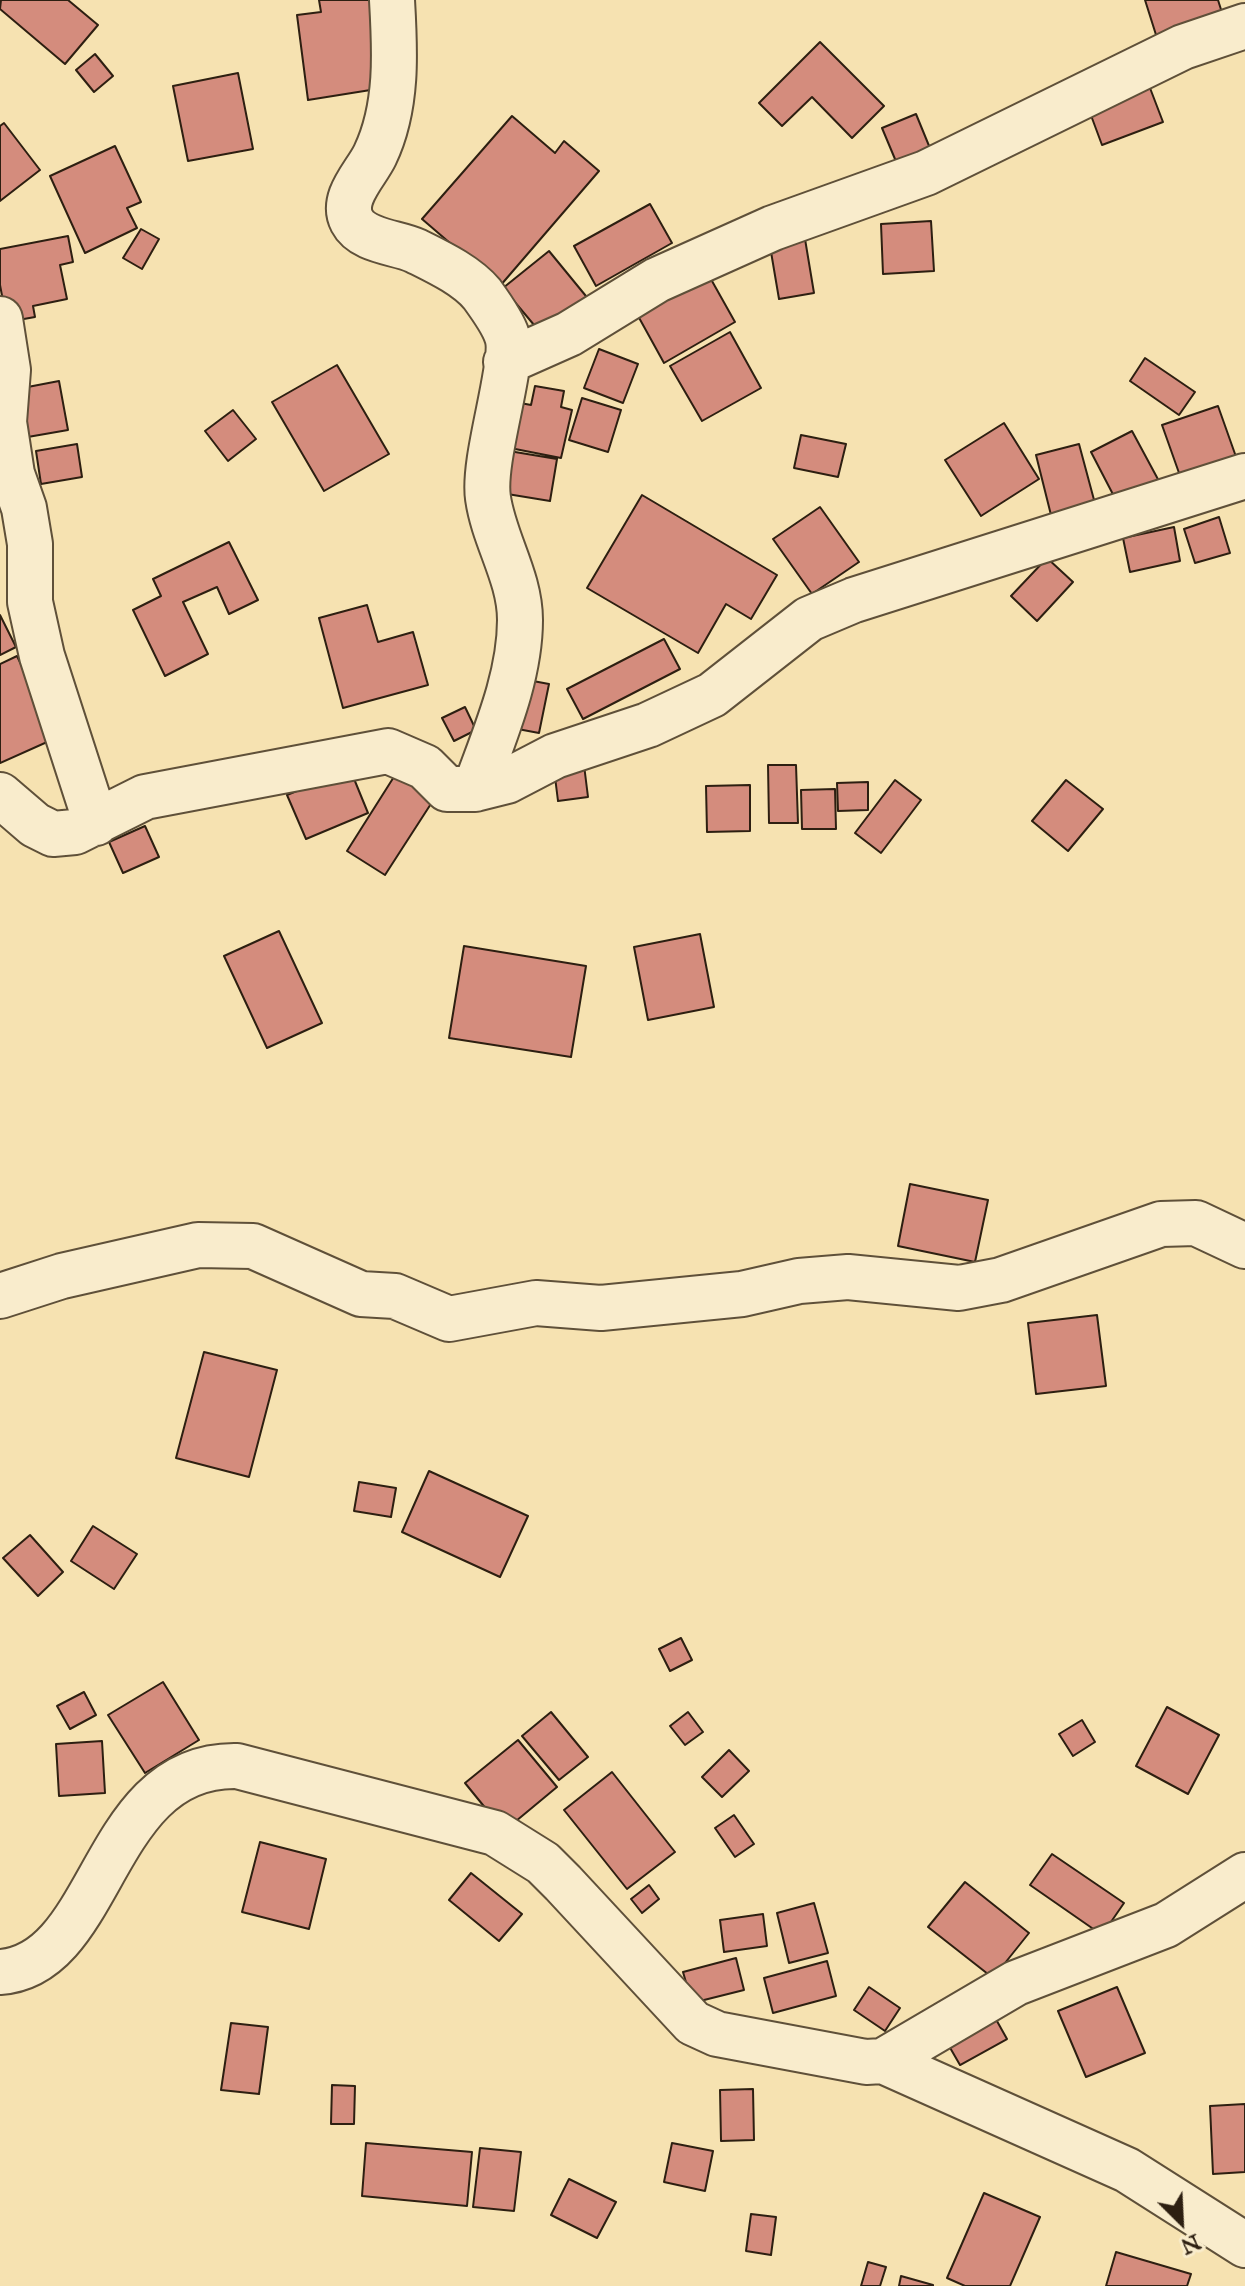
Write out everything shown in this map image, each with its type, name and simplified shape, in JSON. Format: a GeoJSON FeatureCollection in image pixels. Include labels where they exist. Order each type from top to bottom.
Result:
{"type":"FeatureCollection","features":[{"type":"Feature","properties":{"kind":"street"},"geometry":{"type":"LineString","coordinates":[[392,0],[394,62],[387,121],[375,156],[353,192],[348,207],[352,221],[364,234],[414,250],[458,274],[481,294],[508,337],[487,495],[505,560],[516,582],[520,619],[516,660],[501,716],[475,789]]}},
{"type":"Feature","properties":{"kind":"street"},"geometry":{"type":"LineString","coordinates":[[506,362],[569,334],[657,280],[773,228],[926,173],[1183,47],[1245,26]]}},
{"type":"Feature","properties":{"kind":"street"},"geometry":{"type":"LineString","coordinates":[[0,319],[8,370],[4,422],[12,474],[24,508],[30,544],[30,602],[42,656],[96,823]]}},
{"type":"Feature","properties":{"kind":"street"},"geometry":{"type":"LineString","coordinates":[[0,795],[35,825],[53,834],[75,832],[145,797],[388,751],[425,767],[447,789],[475,789],[507,781],[555,756],[648,725],[712,695],[809,619],[854,600],[1245,476]]}},
{"type":"Feature","properties":{"kind":"street"},"geometry":{"type":"LineString","coordinates":[[0,1296],[62,1276],[198,1245],[253,1246],[361,1294],[395,1296],[449,1319],[536,1303],[601,1308],[742,1294],[799,1281],[848,1277],[959,1288],[1001,1280],[1161,1224],[1196,1223],[1245,1246]]}},
{"type":"Feature","properties":{"kind":"street"},"geometry":{"type":"LineString","coordinates":[[0,1972],[41,1956],[66,1933],[136,1819],[156,1796],[198,1770],[237,1766],[495,1833],[543,1863],[693,2023],[717,2034],[866,2062],[883,2061],[1016,1983],[1166,1925],[1245,1875]]}},
{"type":"Feature","properties":{"kind":"street"},"geometry":{"type":"LineString","coordinates":[[883,2061],[1127,2170],[1245,2245]]}},
{"type":"Feature","properties":{"kind":"building"},"geometry":{"type":"Polygon","coordinates":[[[1,0],[68,0],[98,25],[65,64],[0,9],[1,0]]]}},
{"type":"Feature","properties":{"kind":"building"},"geometry":{"type":"Polygon","coordinates":[[[319,0],[371,0],[383,88],[308,100],[297,15],[321,12],[319,0]]]}},
{"type":"Feature","properties":{"kind":"building"},"geometry":{"type":"Polygon","coordinates":[[[1145,0],[1218,0],[1224,19],[1157,38],[1145,0]]]}},
{"type":"Feature","properties":{"kind":"building"},"geometry":{"type":"Polygon","coordinates":[[[820,42],[884,106],[852,138],[812,97],[782,126],[759,103],[820,42]]]}},
{"type":"Feature","properties":{"kind":"building"},"geometry":{"type":"Polygon","coordinates":[[[95,54],[113,76],[94,92],[76,70],[95,54]]]}},
{"type":"Feature","properties":{"kind":"building"},"geometry":{"type":"Polygon","coordinates":[[[238,73],[253,149],[188,161],[173,86],[238,73]]]}},
{"type":"Feature","properties":{"kind":"building"},"geometry":{"type":"Polygon","coordinates":[[[1150,88],[1163,122],[1102,145],[1089,110],[1150,88]]]}},
{"type":"Feature","properties":{"kind":"building"},"geometry":{"type":"Polygon","coordinates":[[[916,114],[934,158],[900,171],[882,128],[916,114]]]}},
{"type":"Feature","properties":{"kind":"building"},"geometry":{"type":"Polygon","coordinates":[[[512,116],[555,153],[564,141],[599,171],[500,286],[422,219],[512,116]]]}},
{"type":"Feature","properties":{"kind":"building"},"geometry":{"type":"Polygon","coordinates":[[[4,123],[40,170],[0,201],[0,126],[4,123]]]}},
{"type":"Feature","properties":{"kind":"building"},"geometry":{"type":"Polygon","coordinates":[[[115,146],[141,202],[127,208],[137,228],[85,253],[50,176],[115,146]]]}},
{"type":"Feature","properties":{"kind":"building"},"geometry":{"type":"Polygon","coordinates":[[[650,204],[672,243],[596,286],[574,246],[650,204]]]}},
{"type":"Feature","properties":{"kind":"building"},"geometry":{"type":"Polygon","coordinates":[[[931,221],[934,271],[883,274],[881,224],[931,221]]]}},
{"type":"Feature","properties":{"kind":"building"},"geometry":{"type":"Polygon","coordinates":[[[141,229],[159,239],[142,269],[123,258],[141,229]]]}},
{"type":"Feature","properties":{"kind":"building"},"geometry":{"type":"Polygon","coordinates":[[[68,236],[73,262],[60,265],[67,299],[33,306],[35,317],[7,322],[0,285],[0,249],[68,236]]]}},
{"type":"Feature","properties":{"kind":"building"},"geometry":{"type":"Polygon","coordinates":[[[805,239],[814,293],[779,299],[770,246],[805,239]]]}},
{"type":"Feature","properties":{"kind":"building"},"geometry":{"type":"Polygon","coordinates":[[[549,251],[590,301],[545,338],[503,288],[549,251]]]}},
{"type":"Feature","properties":{"kind":"building"},"geometry":{"type":"Polygon","coordinates":[[[703,265],[735,322],[664,363],[632,305],[703,265]]]}},
{"type":"Feature","properties":{"kind":"building"},"geometry":{"type":"Polygon","coordinates":[[[730,332],[761,388],[702,421],[670,366],[730,332]]]}},
{"type":"Feature","properties":{"kind":"building"},"geometry":{"type":"Polygon","coordinates":[[[599,349],[638,364],[623,403],[584,388],[599,349]]]}},
{"type":"Feature","properties":{"kind":"building"},"geometry":{"type":"Polygon","coordinates":[[[1145,358],[1195,392],[1179,415],[1130,381],[1145,358]]]}},
{"type":"Feature","properties":{"kind":"building"},"geometry":{"type":"Polygon","coordinates":[[[337,365],[389,454],[324,491],[272,402],[337,365]]]}},
{"type":"Feature","properties":{"kind":"building"},"geometry":{"type":"Polygon","coordinates":[[[59,381],[68,430],[22,438],[12,390],[59,381]]]}},
{"type":"Feature","properties":{"kind":"building"},"geometry":{"type":"Polygon","coordinates":[[[535,386],[564,391],[561,407],[572,410],[561,458],[505,447],[515,402],[531,405],[535,386]]]}},
{"type":"Feature","properties":{"kind":"building"},"geometry":{"type":"Polygon","coordinates":[[[582,398],[621,410],[608,452],[569,440],[582,398]]]}},
{"type":"Feature","properties":{"kind":"building"},"geometry":{"type":"Polygon","coordinates":[[[1218,406],[1240,468],[1184,487],[1162,425],[1218,406]]]}},
{"type":"Feature","properties":{"kind":"building"},"geometry":{"type":"Polygon","coordinates":[[[233,410],[256,439],[228,461],[205,431],[233,410]]]}},
{"type":"Feature","properties":{"kind":"building"},"geometry":{"type":"Polygon","coordinates":[[[1004,423],[1039,479],[981,516],[945,460],[1004,423]]]}},
{"type":"Feature","properties":{"kind":"building"},"geometry":{"type":"Polygon","coordinates":[[[1132,431],[1160,483],[1118,504],[1091,452],[1132,431]]]}},
{"type":"Feature","properties":{"kind":"building"},"geometry":{"type":"Polygon","coordinates":[[[801,435],[846,444],[838,477],[794,468],[801,435]]]}},
{"type":"Feature","properties":{"kind":"building"},"geometry":{"type":"Polygon","coordinates":[[[77,444],[82,477],[41,484],[36,451],[77,444]]]}},
{"type":"Feature","properties":{"kind":"building"},"geometry":{"type":"Polygon","coordinates":[[[1079,444],[1097,511],[1053,523],[1036,455],[1079,444]]]}},
{"type":"Feature","properties":{"kind":"building"},"geometry":{"type":"Polygon","coordinates":[[[503,450],[557,459],[550,501],[495,492],[503,450]]]}},
{"type":"Feature","properties":{"kind":"building"},"geometry":{"type":"Polygon","coordinates":[[[642,495],[777,575],[751,619],[726,604],[698,653],[587,588],[642,495]]]}},
{"type":"Feature","properties":{"kind":"building"},"geometry":{"type":"Polygon","coordinates":[[[820,507],[859,562],[812,594],[773,539],[820,507]]]}},
{"type":"Feature","properties":{"kind":"building"},"geometry":{"type":"Polygon","coordinates":[[[1219,517],[1230,553],[1195,563],[1184,529],[1219,517]]]}},
{"type":"Feature","properties":{"kind":"building"},"geometry":{"type":"Polygon","coordinates":[[[1174,527],[1180,561],[1130,572],[1123,538],[1174,527]]]}},
{"type":"Feature","properties":{"kind":"building"},"geometry":{"type":"Polygon","coordinates":[[[229,542],[258,600],[229,614],[217,587],[183,602],[208,654],[165,676],[133,610],[161,596],[153,579],[229,542]]]}},
{"type":"Feature","properties":{"kind":"building"},"geometry":{"type":"Polygon","coordinates":[[[1047,558],[1073,582],[1037,621],[1011,596],[1047,558]]]}},
{"type":"Feature","properties":{"kind":"building"},"geometry":{"type":"Polygon","coordinates":[[[367,605],[378,642],[413,632],[428,685],[343,708],[319,618],[367,605]]]}},
{"type":"Feature","properties":{"kind":"building"},"geometry":{"type":"Polygon","coordinates":[[[0,615],[16,647],[0,655],[0,615]]]}},
{"type":"Feature","properties":{"kind":"building"},"geometry":{"type":"Polygon","coordinates":[[[664,639],[680,669],[583,719],[567,689],[664,639]]]}},
{"type":"Feature","properties":{"kind":"building"},"geometry":{"type":"Polygon","coordinates":[[[17,656],[56,738],[0,763],[0,664],[17,656]]]}},
{"type":"Feature","properties":{"kind":"building"},"geometry":{"type":"Polygon","coordinates":[[[517,678],[549,684],[539,733],[507,727],[517,678]]]}},
{"type":"Feature","properties":{"kind":"building"},"geometry":{"type":"Polygon","coordinates":[[[465,707],[476,730],[454,741],[442,718],[465,707]]]}},
{"type":"Feature","properties":{"kind":"building"},"geometry":{"type":"Polygon","coordinates":[[[584,765],[588,797],[558,801],[554,769],[584,765]]]}},
{"type":"Feature","properties":{"kind":"building"},"geometry":{"type":"Polygon","coordinates":[[[768,765],[796,765],[798,823],[769,823],[768,765]]]}},
{"type":"Feature","properties":{"kind":"building"},"geometry":{"type":"Polygon","coordinates":[[[350,769],[368,813],[306,839],[287,795],[350,769]]]}},
{"type":"Feature","properties":{"kind":"building"},"geometry":{"type":"Polygon","coordinates":[[[397,772],[436,796],[385,875],[347,851],[397,772]]]}},
{"type":"Feature","properties":{"kind":"building"},"geometry":{"type":"Polygon","coordinates":[[[895,780],[921,800],[881,853],[855,833],[895,780]]]}},
{"type":"Feature","properties":{"kind":"building"},"geometry":{"type":"Polygon","coordinates":[[[1066,780],[1103,809],[1068,851],[1032,821],[1066,780]]]}},
{"type":"Feature","properties":{"kind":"building"},"geometry":{"type":"Polygon","coordinates":[[[868,782],[868,810],[838,811],[837,783],[868,782]]]}},
{"type":"Feature","properties":{"kind":"building"},"geometry":{"type":"Polygon","coordinates":[[[750,785],[750,831],[707,832],[706,786],[750,785]]]}},
{"type":"Feature","properties":{"kind":"building"},"geometry":{"type":"Polygon","coordinates":[[[835,789],[836,829],[802,829],[801,790],[835,789]]]}},
{"type":"Feature","properties":{"kind":"building"},"geometry":{"type":"Polygon","coordinates":[[[145,826],[159,857],[123,873],[109,842],[145,826]]]}},
{"type":"Feature","properties":{"kind":"building"},"geometry":{"type":"Polygon","coordinates":[[[279,931],[322,1023],[267,1048],[224,956],[279,931]]]}},
{"type":"Feature","properties":{"kind":"building"},"geometry":{"type":"Polygon","coordinates":[[[700,934],[714,1007],[648,1020],[634,947],[700,934]]]}},
{"type":"Feature","properties":{"kind":"building"},"geometry":{"type":"Polygon","coordinates":[[[464,946],[586,966],[571,1057],[449,1038],[464,946]]]}},
{"type":"Feature","properties":{"kind":"building"},"geometry":{"type":"Polygon","coordinates":[[[910,1184],[988,1200],[975,1262],[898,1246],[910,1184]]]}},
{"type":"Feature","properties":{"kind":"building"},"geometry":{"type":"Polygon","coordinates":[[[1097,1315],[1106,1386],[1036,1394],[1028,1323],[1097,1315]]]}},
{"type":"Feature","properties":{"kind":"building"},"geometry":{"type":"Polygon","coordinates":[[[204,1352],[277,1370],[249,1477],[176,1458],[204,1352]]]}},
{"type":"Feature","properties":{"kind":"building"},"geometry":{"type":"Polygon","coordinates":[[[429,1471],[528,1516],[500,1577],[402,1532],[429,1471]]]}},
{"type":"Feature","properties":{"kind":"building"},"geometry":{"type":"Polygon","coordinates":[[[359,1482],[396,1488],[391,1517],[354,1511],[359,1482]]]}},
{"type":"Feature","properties":{"kind":"building"},"geometry":{"type":"Polygon","coordinates":[[[93,1526],[137,1554],[114,1589],[71,1561],[93,1526]]]}},
{"type":"Feature","properties":{"kind":"building"},"geometry":{"type":"Polygon","coordinates":[[[30,1535],[63,1572],[38,1596],[3,1558],[30,1535]]]}},
{"type":"Feature","properties":{"kind":"building"},"geometry":{"type":"Polygon","coordinates":[[[681,1638],[692,1660],[670,1671],[659,1649],[681,1638]]]}},
{"type":"Feature","properties":{"kind":"building"},"geometry":{"type":"Polygon","coordinates":[[[163,1682],[199,1740],[145,1773],[108,1715],[163,1682]]]}},
{"type":"Feature","properties":{"kind":"building"},"geometry":{"type":"Polygon","coordinates":[[[84,1692],[96,1715],[70,1729],[57,1706],[84,1692]]]}},
{"type":"Feature","properties":{"kind":"building"},"geometry":{"type":"Polygon","coordinates":[[[1167,1707],[1219,1735],[1188,1794],[1136,1766],[1167,1707]]]}},
{"type":"Feature","properties":{"kind":"building"},"geometry":{"type":"Polygon","coordinates":[[[551,1712],[588,1757],[559,1780],[522,1736],[551,1712]]]}},
{"type":"Feature","properties":{"kind":"building"},"geometry":{"type":"Polygon","coordinates":[[[688,1712],[703,1732],[685,1745],[670,1726],[688,1712]]]}},
{"type":"Feature","properties":{"kind":"building"},"geometry":{"type":"Polygon","coordinates":[[[1082,1720],[1095,1742],[1073,1756],[1059,1734],[1082,1720]]]}},
{"type":"Feature","properties":{"kind":"building"},"geometry":{"type":"Polygon","coordinates":[[[518,1740],[557,1787],[504,1831],[465,1783],[518,1740]]]}},
{"type":"Feature","properties":{"kind":"building"},"geometry":{"type":"Polygon","coordinates":[[[102,1741],[105,1793],[59,1796],[56,1744],[102,1741]]]}},
{"type":"Feature","properties":{"kind":"building"},"geometry":{"type":"Polygon","coordinates":[[[729,1750],[749,1771],[722,1797],[702,1777],[729,1750]]]}},
{"type":"Feature","properties":{"kind":"building"},"geometry":{"type":"Polygon","coordinates":[[[612,1772],[675,1852],[627,1889],[564,1810],[612,1772]]]}},
{"type":"Feature","properties":{"kind":"building"},"geometry":{"type":"Polygon","coordinates":[[[734,1815],[754,1844],[735,1857],[715,1828],[734,1815]]]}},
{"type":"Feature","properties":{"kind":"building"},"geometry":{"type":"Polygon","coordinates":[[[260,1842],[326,1859],[309,1929],[242,1912],[260,1842]]]}},
{"type":"Feature","properties":{"kind":"building"},"geometry":{"type":"Polygon","coordinates":[[[1052,1854],[1124,1903],[1102,1935],[1030,1885],[1052,1854]]]}},
{"type":"Feature","properties":{"kind":"building"},"geometry":{"type":"Polygon","coordinates":[[[471,1873],[522,1914],[499,1941],[449,1900],[471,1873]]]}},
{"type":"Feature","properties":{"kind":"building"},"geometry":{"type":"Polygon","coordinates":[[[965,1882],[1029,1933],[993,1978],[928,1927],[965,1882]]]}},
{"type":"Feature","properties":{"kind":"building"},"geometry":{"type":"Polygon","coordinates":[[[649,1885],[659,1899],[642,1913],[631,1899],[649,1885]]]}},
{"type":"Feature","properties":{"kind":"building"},"geometry":{"type":"Polygon","coordinates":[[[814,1903],[828,1953],[789,1963],[777,1913],[814,1903]]]}},
{"type":"Feature","properties":{"kind":"building"},"geometry":{"type":"Polygon","coordinates":[[[763,1914],[767,1946],[724,1952],[720,1920],[763,1914]]]}},
{"type":"Feature","properties":{"kind":"building"},"geometry":{"type":"Polygon","coordinates":[[[736,1958],[744,1990],[692,2003],[683,1972],[736,1958]]]}},
{"type":"Feature","properties":{"kind":"building"},"geometry":{"type":"Polygon","coordinates":[[[827,1961],[836,1996],[773,2013],[764,1978],[827,1961]]]}},
{"type":"Feature","properties":{"kind":"building"},"geometry":{"type":"Polygon","coordinates":[[[869,1987],[900,2008],[885,2031],[854,2010],[869,1987]]]}},
{"type":"Feature","properties":{"kind":"building"},"geometry":{"type":"Polygon","coordinates":[[[1117,1987],[1145,2053],[1086,2077],[1058,2011],[1117,1987]]]}},
{"type":"Feature","properties":{"kind":"building"},"geometry":{"type":"Polygon","coordinates":[[[993,2014],[1007,2039],[960,2065],[945,2039],[993,2014]]]}},
{"type":"Feature","properties":{"kind":"building"},"geometry":{"type":"Polygon","coordinates":[[[231,2023],[268,2027],[259,2094],[221,2090],[231,2023]]]}},
{"type":"Feature","properties":{"kind":"building"},"geometry":{"type":"Polygon","coordinates":[[[332,2085],[355,2086],[354,2124],[331,2124],[332,2085]]]}},
{"type":"Feature","properties":{"kind":"building"},"geometry":{"type":"Polygon","coordinates":[[[753,2089],[754,2140],[721,2141],[720,2090],[753,2089]]]}},
{"type":"Feature","properties":{"kind":"building"},"geometry":{"type":"Polygon","coordinates":[[[1245,2104],[1245,2172],[1213,2174],[1210,2106],[1245,2104]]]}},
{"type":"Feature","properties":{"kind":"building"},"geometry":{"type":"Polygon","coordinates":[[[366,2143],[472,2152],[467,2206],[362,2196],[366,2143]]]}},
{"type":"Feature","properties":{"kind":"building"},"geometry":{"type":"Polygon","coordinates":[[[672,2143],[713,2151],[705,2191],[664,2182],[672,2143]]]}},
{"type":"Feature","properties":{"kind":"building"},"geometry":{"type":"Polygon","coordinates":[[[480,2148],[521,2152],[514,2211],[473,2207],[480,2148]]]}},
{"type":"Feature","properties":{"kind":"building"},"geometry":{"type":"Polygon","coordinates":[[[569,2179],[616,2202],[597,2238],[551,2215],[569,2179]]]}},
{"type":"Feature","properties":{"kind":"building"},"geometry":{"type":"Polygon","coordinates":[[[984,2193],[1040,2217],[1010,2286],[965,2286],[947,2278],[984,2193]]]}},
{"type":"Feature","properties":{"kind":"building"},"geometry":{"type":"Polygon","coordinates":[[[751,2214],[776,2217],[771,2255],[746,2251],[751,2214]]]}},
{"type":"Feature","properties":{"kind":"building"},"geometry":{"type":"Polygon","coordinates":[[[1116,2252],[1191,2274],[1187,2286],[1106,2286],[1116,2252]]]}},
{"type":"Feature","properties":{"kind":"building"},"geometry":{"type":"Polygon","coordinates":[[[868,2262],[886,2267],[880,2286],[861,2286],[868,2262]]]}},
{"type":"Feature","properties":{"kind":"building"},"geometry":{"type":"Polygon","coordinates":[[[901,2276],[933,2285],[933,2286],[899,2286],[901,2276]]]}}]}
